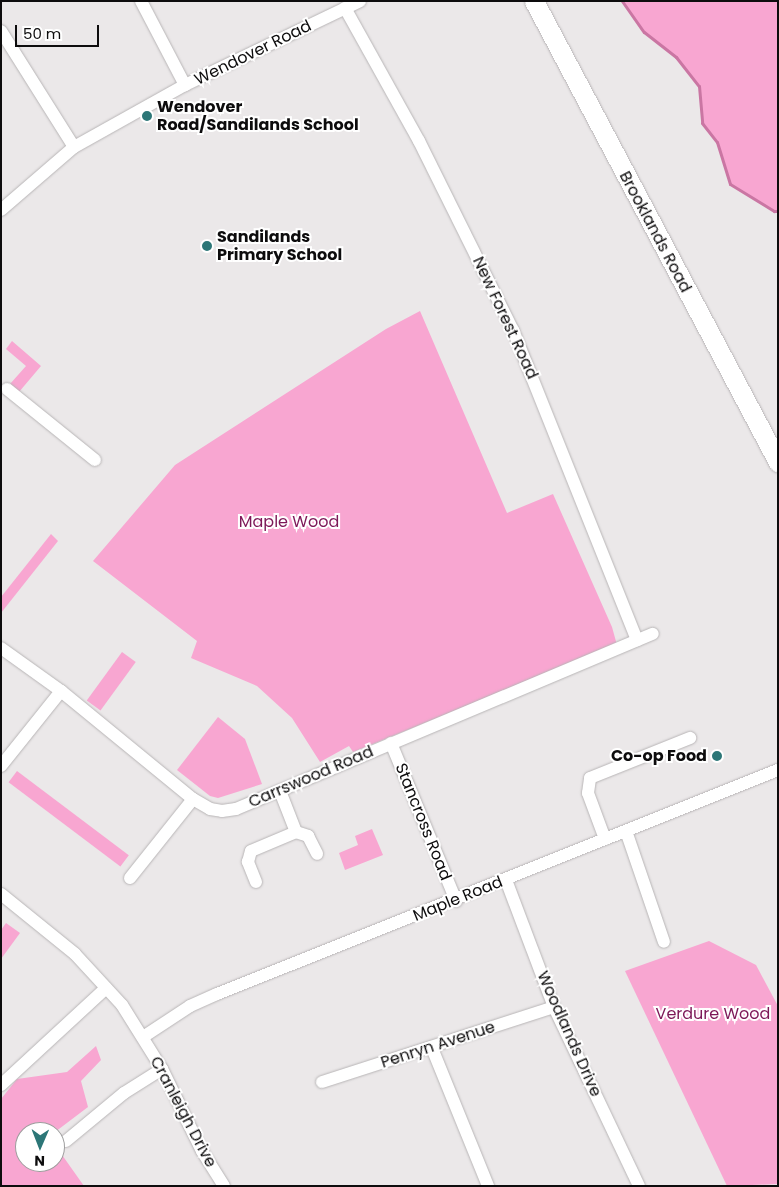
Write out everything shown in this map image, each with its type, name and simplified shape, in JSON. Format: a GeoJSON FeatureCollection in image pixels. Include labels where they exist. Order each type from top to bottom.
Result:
{"type":"FeatureCollection","features":[{"type":"Feature","properties":{"kind":"street"},"geometry":{"type":"LineString","coordinates":[[142,1],[185,85]]}},
{"type":"Feature","properties":{"kind":"street","name":"Wendover Road"},"geometry":{"type":"LineString","coordinates":[[1,210],[74,147],[185,85],[360,1]]}},
{"type":"Feature","properties":{"kind":"street","name":"Brooklands Road"},"geometry":{"type":"LineString","coordinates":[[534,1],[778,462]]}},
{"type":"Feature","properties":{"kind":"street","name":"New Forest Road"},"geometry":{"type":"LineString","coordinates":[[345,8],[419,141],[513,330],[638,640]]}},
{"type":"Feature","properties":{"kind":"street"},"geometry":{"type":"LineString","coordinates":[[1,31],[74,147]]}},
{"type":"Feature","properties":{"kind":"street"},"geometry":{"type":"LineString","coordinates":[[3,390],[95,460]]}},
{"type":"Feature","properties":{"kind":"street","name":"Carrswood Road"},"geometry":{"type":"LineString","coordinates":[[1,648],[61,691],[193,799],[210,809],[222,811],[236,809],[653,634]]}},
{"type":"Feature","properties":{"kind":"street"},"geometry":{"type":"LineString","coordinates":[[1,766],[61,691]]}},
{"type":"Feature","properties":{"kind":"street"},"geometry":{"type":"LineString","coordinates":[[606,840],[588,793],[590,778],[690,738]]}},
{"type":"Feature","properties":{"kind":"street","name":"Stancross Road"},"geometry":{"type":"LineString","coordinates":[[391,743],[456,900]]}},
{"type":"Feature","properties":{"kind":"street","name":"Maple Road"},"geometry":{"type":"LineString","coordinates":[[143,1037],[190,1006],[626,831],[776,774]]}},
{"type":"Feature","properties":{"kind":"street"},"geometry":{"type":"LineString","coordinates":[[280,790],[296,832]]}},
{"type":"Feature","properties":{"kind":"street"},"geometry":{"type":"LineString","coordinates":[[130,878],[193,799]]}},
{"type":"Feature","properties":{"kind":"street"},"geometry":{"type":"LineString","coordinates":[[626,831],[664,942]]}},
{"type":"Feature","properties":{"kind":"street"},"geometry":{"type":"LineString","coordinates":[[256,882],[248,862],[251,851],[296,832],[308,836],[318,854]]}},
{"type":"Feature","properties":{"kind":"street","name":"Woodlands Drive"},"geometry":{"type":"LineString","coordinates":[[506,880],[554,1007],[639,1186]]}},
{"type":"Feature","properties":{"kind":"street"},"geometry":{"type":"LineString","coordinates":[[1,894],[74,954],[106,988],[143,1037]]}},
{"type":"Feature","properties":{"kind":"street"},"geometry":{"type":"LineString","coordinates":[[4,1077],[106,988]]}},
{"type":"Feature","properties":{"kind":"street","name":"Penryn Avenue"},"geometry":{"type":"LineString","coordinates":[[322,1082],[554,1007]]}},
{"type":"Feature","properties":{"kind":"street","name":"Cranleigh Drive"},"geometry":{"type":"LineString","coordinates":[[143,1037],[162,1069],[202,1151],[223,1186]]}},
{"type":"Feature","properties":{"kind":"street"},"geometry":{"type":"LineString","coordinates":[[432,1048],[488,1186]]}},
{"type":"Feature","properties":{"kind":"street"},"geometry":{"type":"LineString","coordinates":[[66,1141],[124,1093],[162,1069]]}},
{"type":"Feature","properties":{"kind":"green space"},"geometry":{"type":"Polygon","coordinates":[[[622,1],[778,1],[778,211],[774,211],[730,184],[717,142],[702,123],[699,86],[676,57],[644,32],[622,1]]]}},
{"type":"Feature","properties":{"kind":"green space","name":"Maple Wood"},"geometry":{"type":"Polygon","coordinates":[[[420,311],[507,513],[553,494],[612,627],[617,645],[353,752],[349,746],[320,762],[292,718],[257,686],[191,658],[197,641],[93,561],[175,465],[386,329],[420,311]]]}},
{"type":"Feature","properties":{"kind":"green space"},"geometry":{"type":"Polygon","coordinates":[[[12,341],[41,366],[19,392],[10,384],[26,366],[6,349],[12,341]]]}},
{"type":"Feature","properties":{"kind":"green space"},"geometry":{"type":"Polygon","coordinates":[[[51,534],[58,541],[1,613],[1,597],[51,534]]]}},
{"type":"Feature","properties":{"kind":"green space"},"geometry":{"type":"Polygon","coordinates":[[[122,652],[136,662],[100,711],[87,701],[122,652]]]}},
{"type":"Feature","properties":{"kind":"green space"},"geometry":{"type":"Polygon","coordinates":[[[218,717],[245,739],[262,784],[218,798],[210,796],[177,770],[218,717]]]}},
{"type":"Feature","properties":{"kind":"green space"},"geometry":{"type":"Polygon","coordinates":[[[17,771],[129,855],[120,866],[9,782],[17,771]]]}},
{"type":"Feature","properties":{"kind":"green space"},"geometry":{"type":"Polygon","coordinates":[[[372,829],[383,855],[345,870],[339,853],[358,845],[355,836],[372,829]]]}},
{"type":"Feature","properties":{"kind":"green space"},"geometry":{"type":"Polygon","coordinates":[[[6,923],[20,933],[1,959],[1,930],[6,923]]]}},
{"type":"Feature","properties":{"kind":"green space","name":"Verdure Wood"},"geometry":{"type":"Polygon","coordinates":[[[709,941],[756,965],[778,1006],[778,1184],[727,1186],[625,971],[709,941]]]}},
{"type":"Feature","properties":{"kind":"green space"},"geometry":{"type":"Polygon","coordinates":[[[96,1046],[101,1060],[81,1081],[88,1107],[65,1124],[65,1122],[15,1122],[15,1172],[65,1172],[65,1159],[84,1186],[1,1186],[1,1099],[17,1079],[67,1072],[96,1046]]]}},
{"type":"Feature","properties":{"kind":"waterway"},"geometry":{"type":"LineString","coordinates":[[622,1],[644,32],[676,57],[699,86],[702,123],[717,142],[730,184],[774,211],[778,211]]}},
{"type":"Feature","properties":{"kind":"place","name":"Wendover Road/Sandilands School"},"geometry":{"type":"Point","coordinates":[147,116]}},
{"type":"Feature","properties":{"kind":"place","name":"Sandilands Primary School"},"geometry":{"type":"Point","coordinates":[207,246]}},
{"type":"Feature","properties":{"kind":"place","name":"Co-op Food"},"geometry":{"type":"Point","coordinates":[717,756]}}]}
